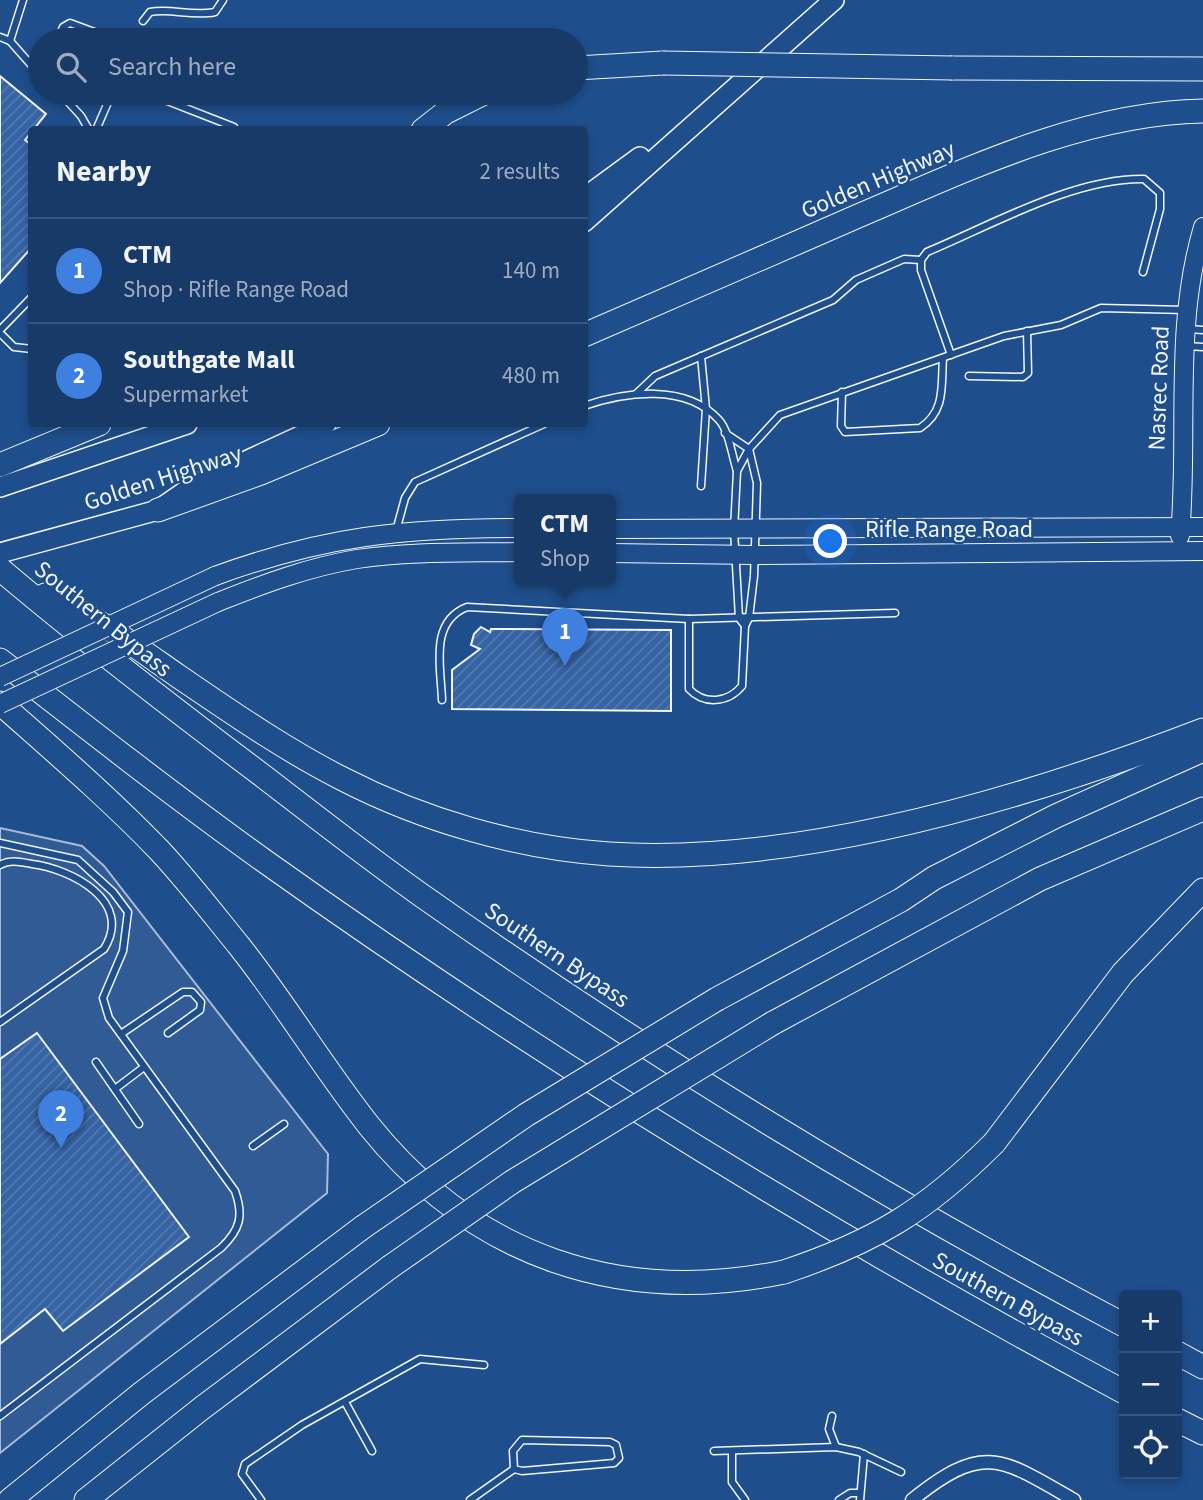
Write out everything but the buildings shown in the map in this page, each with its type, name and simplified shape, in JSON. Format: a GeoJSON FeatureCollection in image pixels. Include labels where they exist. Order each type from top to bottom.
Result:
{"type":"FeatureCollection","features":[{"type":"Feature","properties":{"kind":"highway"},"geometry":{"type":"LineString","coordinates":[[588,67],[663,63],[1203,69]]}},
{"type":"Feature","properties":{"kind":"highway"},"geometry":{"type":"LineString","coordinates":[[428,126],[460,105]]}},
{"type":"Feature","properties":{"kind":"highway","name":"Golden Highway"},"geometry":{"type":"LineString","coordinates":[[588,333],[960,172],[1058,137],[1129,120],[1200,111]]}},
{"type":"Feature","properties":{"kind":"highway"},"geometry":{"type":"LineString","coordinates":[[0,465],[92,427]]}},
{"type":"Feature","properties":{"kind":"highway","name":"Golden Highway"},"geometry":{"type":"LineString","coordinates":[[158,510],[261,473],[371,427]]}},
{"type":"Feature","properties":{"kind":"highway"},"geometry":{"type":"LineString","coordinates":[[8,576],[94,618],[268,736],[342,779],[386,799],[481,831],[541,845],[607,854],[743,851],[846,834],[960,809],[1059,780],[1203,730]]}},
{"type":"Feature","properties":{"kind":"highway","name":"Southern Bypass"},"geometry":{"type":"LineString","coordinates":[[8,576],[162,701],[371,858],[558,988],[765,1120],[938,1223],[1119,1322]]}},
{"type":"Feature","properties":{"kind":"highway","name":"Southern Bypass"},"geometry":{"type":"LineString","coordinates":[[0,660],[264,860],[547,1052],[897,1268],[1119,1389]]}},
{"type":"Feature","properties":{"kind":"highway"},"geometry":{"type":"LineString","coordinates":[[0,704],[125,816],[187,881],[246,955],[370,1127],[400,1162],[446,1204],[518,1247],[586,1272],[614,1278],[675,1284],[737,1281],[784,1272],[865,1242],[905,1219],[961,1176],[994,1143],[1123,973],[1203,890]]}},
{"type":"Feature","properties":{"kind":"highway"},"geometry":{"type":"LineString","coordinates":[[9,1498],[142,1393],[363,1227],[526,1115],[717,999],[901,900],[934,878],[1056,816],[1203,750]]}},
{"type":"Feature","properties":{"kind":"highway"},"geometry":{"type":"LineString","coordinates":[[86,1500],[202,1408],[390,1267],[544,1161],[773,1023],[1040,879],[1203,809]]}},
{"type":"Feature","properties":{"kind":"highway"},"geometry":{"type":"LineString","coordinates":[[1182,1356],[1203,1367]]}},
{"type":"Feature","properties":{"kind":"highway"},"geometry":{"type":"LineString","coordinates":[[1182,1422],[1203,1433]]}},
{"type":"Feature","properties":{"kind":"main road"},"geometry":{"type":"LineString","coordinates":[[588,218],[834,0]]}},
{"type":"Feature","properties":{"kind":"main road"},"geometry":{"type":"LineString","coordinates":[[588,195],[725,95]]}},
{"type":"Feature","properties":{"kind":"main road","name":"Nasrec Road"},"geometry":{"type":"LineString","coordinates":[[1178,552],[1181,526],[1186,310],[1195,254],[1203,227]]}},
{"type":"Feature","properties":{"kind":"main road"},"geometry":{"type":"LineString","coordinates":[[0,487],[178,427]]}},
{"type":"Feature","properties":{"kind":"main road"},"geometry":{"type":"LineString","coordinates":[[158,510],[194,485],[320,427]]}},
{"type":"Feature","properties":{"kind":"main road"},"geometry":{"type":"LineString","coordinates":[[1139,526],[1166,512],[1181,482]]}},
{"type":"Feature","properties":{"kind":"main road","name":"Golden Highway"},"geometry":{"type":"LineString","coordinates":[[0,553],[158,510]]}},
{"type":"Feature","properties":{"kind":"main road","name":"Rifle Range Road"},"geometry":{"type":"LineString","coordinates":[[616,529],[1203,527]]}},
{"type":"Feature","properties":{"kind":"main road"},"geometry":{"type":"LineString","coordinates":[[0,677],[215,576],[305,547],[396,531],[514,528]]}},
{"type":"Feature","properties":{"kind":"main road","name":"Rifle Range Road"},"geometry":{"type":"LineString","coordinates":[[616,553],[745,555],[1203,551]]}},
{"type":"Feature","properties":{"kind":"main road"},"geometry":{"type":"LineString","coordinates":[[0,704],[218,602],[267,582],[357,559],[431,553],[514,552]]}},
{"type":"Feature","properties":{"kind":"street"},"geometry":{"type":"LineString","coordinates":[[912,1500],[955,1469],[991,1462],[1016,1467],[1074,1500]]}},
{"type":"Feature","properties":{"kind":"lane"},"geometry":{"type":"LineString","coordinates":[[10,41],[23,0]]}},
{"type":"Feature","properties":{"kind":"lane"},"geometry":{"type":"LineString","coordinates":[[144,21],[150,12],[159,10],[203,15],[215,12],[223,0]]}},
{"type":"Feature","properties":{"kind":"lane"},"geometry":{"type":"LineString","coordinates":[[62,28],[70,23],[84,28]]}},
{"type":"Feature","properties":{"kind":"lane"},"geometry":{"type":"LineString","coordinates":[[0,37],[10,41],[28,61]]}},
{"type":"Feature","properties":{"kind":"lane"},"geometry":{"type":"LineString","coordinates":[[71,105],[87,126]]}},
{"type":"Feature","properties":{"kind":"lane"},"geometry":{"type":"LineString","coordinates":[[98,126],[107,105]]}},
{"type":"Feature","properties":{"kind":"lane"},"geometry":{"type":"LineString","coordinates":[[178,105],[231,126]]}},
{"type":"Feature","properties":{"kind":"lane"},"geometry":{"type":"LineString","coordinates":[[951,355],[921,270],[921,260],[927,252],[1059,196],[1106,183],[1144,179],[1160,193],[1160,209],[1143,272]]}},
{"type":"Feature","properties":{"kind":"lane"},"geometry":{"type":"LineString","coordinates":[[636,394],[654,376],[834,300],[856,280],[904,259],[921,260]]}},
{"type":"Feature","properties":{"kind":"lane"},"geometry":{"type":"LineString","coordinates":[[28,301],[0,332],[14,347],[28,349]]}},
{"type":"Feature","properties":{"kind":"lane"},"geometry":{"type":"LineString","coordinates":[[737,471],[749,449],[780,415],[842,392],[1027,331],[1061,325],[1101,308],[1186,310]]}},
{"type":"Feature","properties":{"kind":"lane"},"geometry":{"type":"LineString","coordinates":[[1184,338],[1203,330]]}},
{"type":"Feature","properties":{"kind":"lane"},"geometry":{"type":"LineString","coordinates":[[969,376],[1023,376],[1028,373],[1027,331]]}},
{"type":"Feature","properties":{"kind":"lane"},"geometry":{"type":"LineString","coordinates":[[1184,338],[1203,347]]}},
{"type":"Feature","properties":{"kind":"lane"},"geometry":{"type":"LineString","coordinates":[[701,356],[706,409],[701,486]]}},
{"type":"Feature","properties":{"kind":"lane"},"geometry":{"type":"LineString","coordinates":[[842,392],[841,426],[845,432],[920,428],[930,421],[940,406],[943,358]]}},
{"type":"Feature","properties":{"kind":"lane"},"geometry":{"type":"LineString","coordinates":[[588,405],[614,396],[636,394],[693,400],[721,421],[737,471],[734,530],[745,555],[749,618],[744,626],[742,686],[726,699],[702,699],[689,689],[689,619]]}},
{"type":"Feature","properties":{"kind":"lane"},"geometry":{"type":"LineString","coordinates":[[396,531],[405,498],[415,482],[537,427]]}},
{"type":"Feature","properties":{"kind":"lane"},"geometry":{"type":"LineString","coordinates":[[725,433],[749,449],[757,482],[753,529],[745,555],[739,618],[744,626]]}},
{"type":"Feature","properties":{"kind":"lane"},"geometry":{"type":"LineString","coordinates":[[442,700],[441,634],[451,616],[467,607],[689,619],[895,613]]}},
{"type":"Feature","properties":{"kind":"lane"},"geometry":{"type":"LineString","coordinates":[[0,844],[78,860],[113,891],[128,912],[124,951],[103,998],[109,1018],[235,1191],[242,1209],[237,1233],[0,1416]]}},
{"type":"Feature","properties":{"kind":"lane"},"geometry":{"type":"LineString","coordinates":[[0,849],[17,848]]}},
{"type":"Feature","properties":{"kind":"lane"},"geometry":{"type":"LineString","coordinates":[[0,865],[15,862],[65,871],[84,881],[96,893],[108,907],[113,922],[112,937],[104,948],[0,1022]]}},
{"type":"Feature","properties":{"kind":"lane"},"geometry":{"type":"LineString","coordinates":[[121,1034],[183,992],[192,992],[201,1002],[200,1010],[168,1033]]}},
{"type":"Feature","properties":{"kind":"lane"},"geometry":{"type":"LineString","coordinates":[[96,1062],[139,1124]]}},
{"type":"Feature","properties":{"kind":"lane"},"geometry":{"type":"LineString","coordinates":[[115,1089],[144,1067]]}},
{"type":"Feature","properties":{"kind":"lane"},"geometry":{"type":"LineString","coordinates":[[253,1146],[284,1124]]}},
{"type":"Feature","properties":{"kind":"lane"},"geometry":{"type":"LineString","coordinates":[[261,1500],[242,1474],[245,1464],[293,1430],[421,1359],[484,1365]]}},
{"type":"Feature","properties":{"kind":"lane"},"geometry":{"type":"LineString","coordinates":[[345,1402],[372,1451]]}},
{"type":"Feature","properties":{"kind":"lane"},"geometry":{"type":"LineString","coordinates":[[832,1416],[829,1429],[836,1447]]}},
{"type":"Feature","properties":{"kind":"lane"},"geometry":{"type":"LineString","coordinates":[[470,1500],[514,1469],[522,1471],[614,1463],[619,1458],[616,1445],[610,1442],[522,1440],[513,1451],[514,1469]]}},
{"type":"Feature","properties":{"kind":"lane"},"geometry":{"type":"LineString","coordinates":[[714,1451],[836,1447],[864,1454],[901,1472]]}},
{"type":"Feature","properties":{"kind":"lane"},"geometry":{"type":"LineString","coordinates":[[732,1451],[732,1482],[744,1500]]}},
{"type":"Feature","properties":{"kind":"lane"},"geometry":{"type":"LineString","coordinates":[[839,1500],[850,1493],[860,1497],[864,1454]]}},
{"type":"Feature","properties":{"kind":"shaded area"},"geometry":{"type":"Polygon","coordinates":[[[0,828],[82,846],[104,866],[328,1154],[327,1193],[0,1453],[0,828]]]}},
{"type":"Feature","properties":{"kind":"place","name":"CTM"},"geometry":{"type":"Point","coordinates":[565,666]}},
{"type":"Feature","properties":{"kind":"place","name":"Southgate Mall"},"geometry":{"type":"Point","coordinates":[61,1148]}}]}
